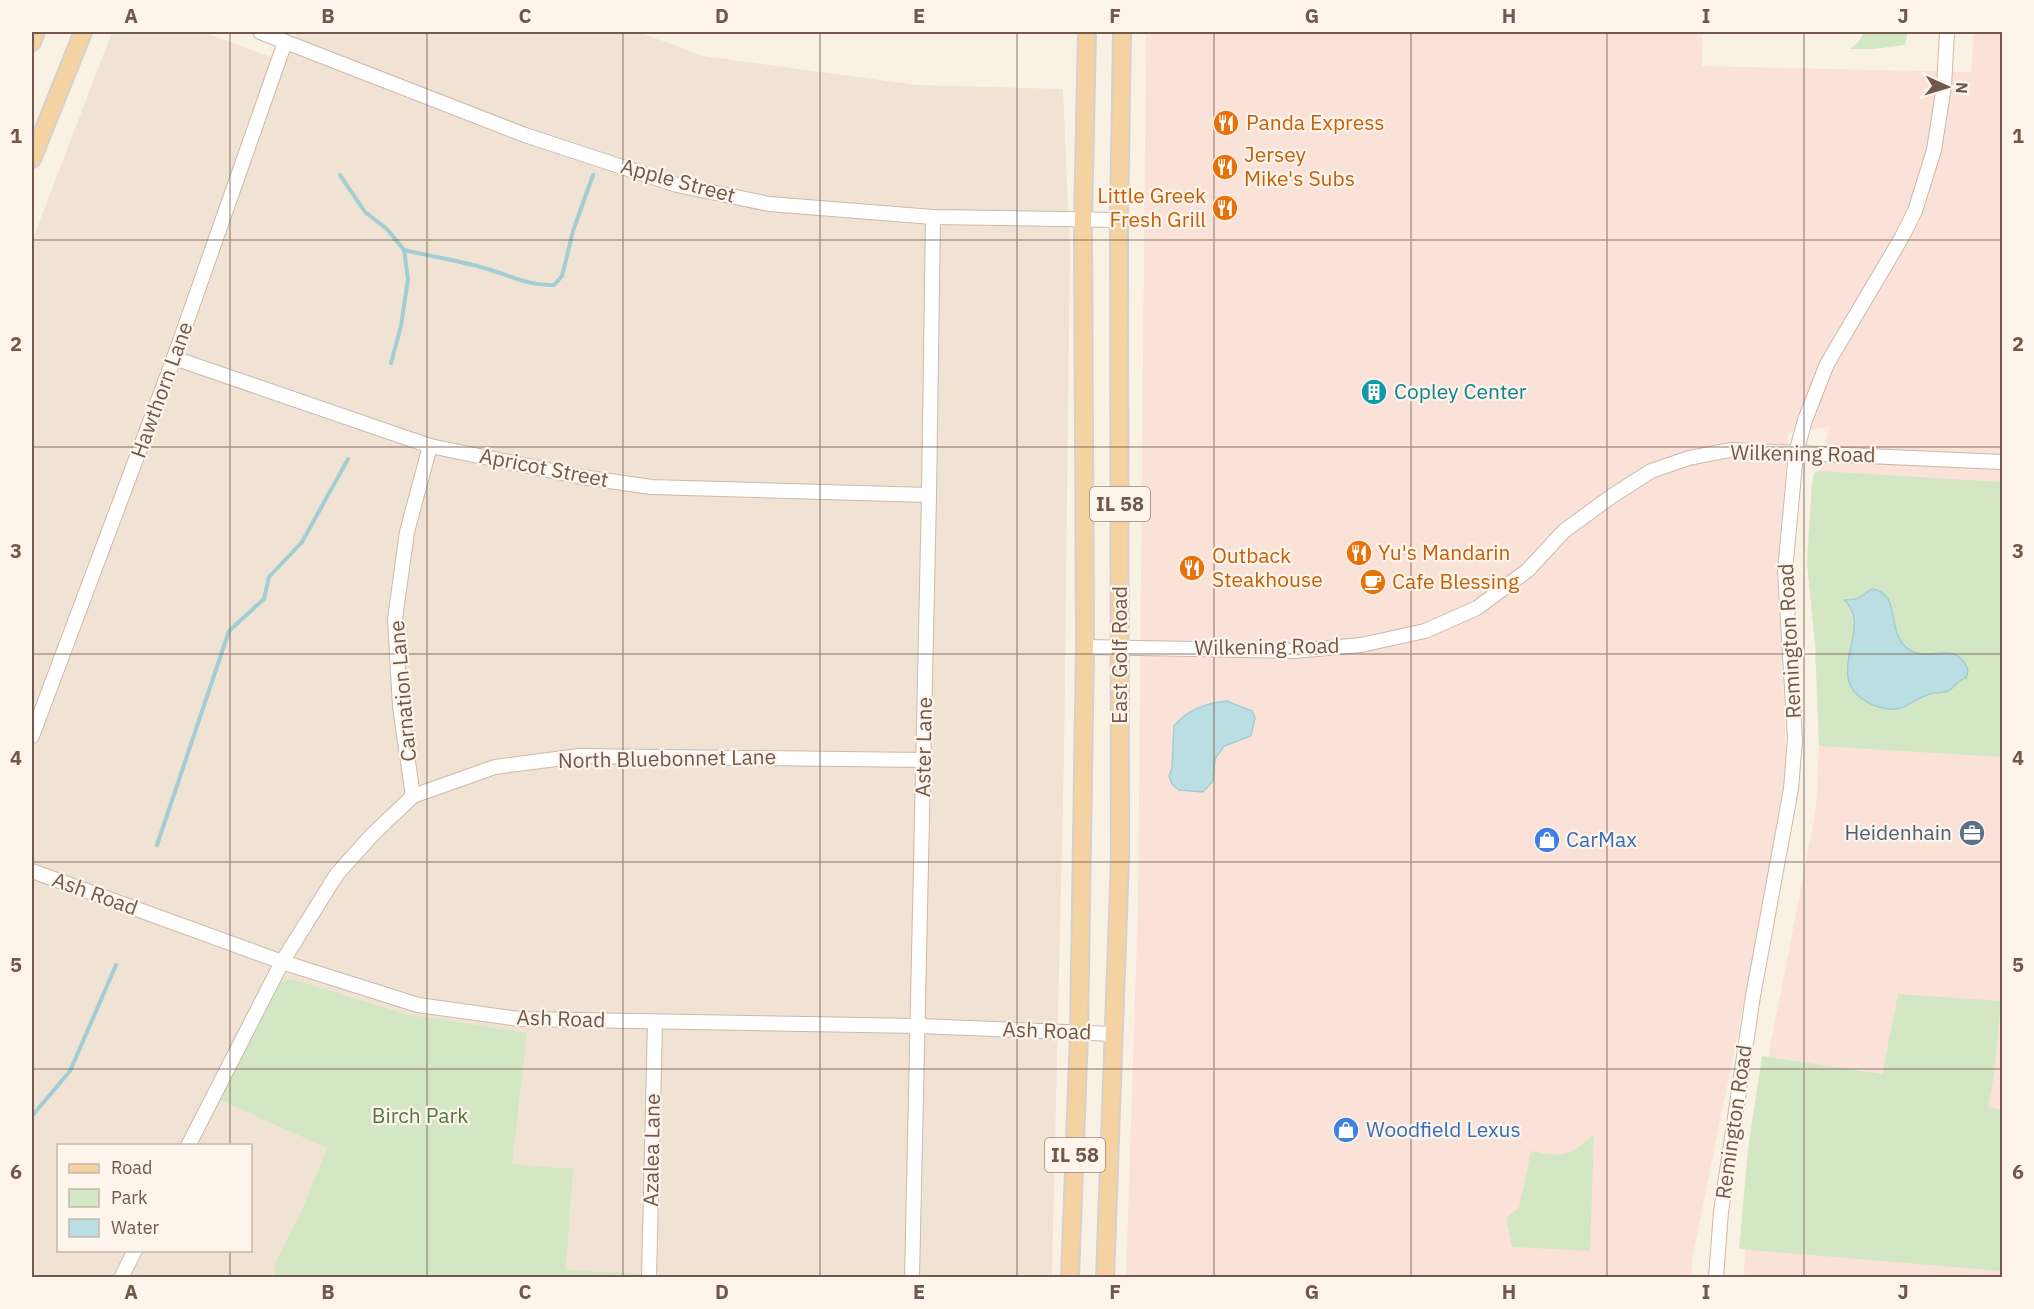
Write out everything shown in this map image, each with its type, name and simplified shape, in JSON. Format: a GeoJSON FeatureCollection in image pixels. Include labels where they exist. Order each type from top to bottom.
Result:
{"type":"FeatureCollection","features":[{"type":"Feature","properties":{"kind":"main road"},"geometry":{"type":"LineString","coordinates":[[32,42],[36,32]]}},
{"type":"Feature","properties":{"kind":"main road"},"geometry":{"type":"LineString","coordinates":[[32,159],[83,32]]}},
{"type":"Feature","properties":{"kind":"main road","name":"East Golf Road"},"geometry":{"type":"LineString","coordinates":[[1070,1278],[1079,1033],[1085,647],[1083,221],[1087,32]]}},
{"type":"Feature","properties":{"kind":"main road","name":"East Golf Road"},"geometry":{"type":"LineString","coordinates":[[1105,1278],[1120,858],[1119,220],[1122,32]]}},
{"type":"Feature","properties":{"kind":"street","name":"Apple Street"},"geometry":{"type":"LineString","coordinates":[[260,32],[525,135],[677,186],[769,204],[933,217],[1119,220]]}},
{"type":"Feature","properties":{"kind":"street","name":"Remington Road"},"geometry":{"type":"LineString","coordinates":[[1716,1278],[1721,1212],[1753,996],[1791,789],[1795,739],[1785,571],[1796,453],[1805,420],[1827,364],[1915,211],[1934,150],[1944,86],[1947,32]]}},
{"type":"Feature","properties":{"kind":"street","name":"Hawthorn Lane"},"geometry":{"type":"LineString","coordinates":[[32,736],[174,358],[285,42]]}},
{"type":"Feature","properties":{"kind":"street","name":"Aster Lane"},"geometry":{"type":"LineString","coordinates":[[912,1278],[919,1026],[933,217]]}},
{"type":"Feature","properties":{"kind":"street","name":"Apricot Street"},"geometry":{"type":"LineString","coordinates":[[174,358],[430,446],[582,477],[651,487],[929,495]]}},
{"type":"Feature","properties":{"kind":"street","name":"Carnation Lane"},"geometry":{"type":"LineString","coordinates":[[413,796],[400,707],[395,619],[407,532],[430,446]]}},
{"type":"Feature","properties":{"kind":"street","name":"Wilkening Road"},"geometry":{"type":"LineString","coordinates":[[1085,647],[1294,651],[1361,645],[1425,631],[1477,608],[1528,570],[1564,531],[1612,496],[1651,471],[1689,458],[1730,450],[2002,462]]}},
{"type":"Feature","properties":{"kind":"street","name":"North Bluebonnet Lane"},"geometry":{"type":"LineString","coordinates":[[189,1144],[282,962],[337,874],[373,834],[413,796],[495,767],[579,756],[669,755],[924,760]]}},
{"type":"Feature","properties":{"kind":"street","name":"Ash Road"},"geometry":{"type":"LineString","coordinates":[[32,870],[282,962],[418,1005],[519,1019],[919,1026],[1114,1034]]}},
{"type":"Feature","properties":{"kind":"street","name":"Azalea Lane"},"geometry":{"type":"LineString","coordinates":[[649,1278],[655,1022]]}},
{"type":"Feature","properties":{"kind":"street"},"geometry":{"type":"LineString","coordinates":[[121,1278],[134,1252]]}},
{"type":"Feature","properties":{"kind":"shaded area"},"geometry":{"type":"Polygon","coordinates":[[[112,32],[203,32],[285,62],[297,32],[639,32],[703,56],[917,85],[1063,89],[1070,250],[1064,758],[1052,1277],[32,1277],[32,241],[112,32]]]}},
{"type":"Feature","properties":{"kind":"shaded area"},"geometry":{"type":"Polygon","coordinates":[[[1146,32],[1702,32],[1702,66],[1971,72],[1974,32],[2002,32],[2002,1277],[1743,1277],[1769,1053],[1816,809],[1819,746],[1815,644],[1807,562],[1812,483],[1819,471],[1829,427],[1788,433],[1779,573],[1786,757],[1778,832],[1692,1261],[1692,1277],[1126,1278],[1138,903],[1146,32]]]}},
{"type":"Feature","properties":{"kind":"green space"},"geometry":{"type":"Polygon","coordinates":[[[1864,32],[1908,32],[1905,45],[1849,49],[1858,43],[1864,32]]]}},
{"type":"Feature","properties":{"kind":"green space"},"geometry":{"type":"Polygon","coordinates":[[[1819,471],[2002,482],[2002,757],[1819,746],[1815,644],[1807,562],[1812,483],[1814,473],[1819,471]]]}},
{"type":"Feature","properties":{"kind":"green space","name":"Birch Park"},"geometry":{"type":"Polygon","coordinates":[[[292,979],[405,1014],[527,1033],[512,1164],[573,1169],[566,1270],[643,1274],[643,1277],[274,1277],[276,1261],[302,1210],[327,1148],[218,1099],[275,984],[292,979]]]}},
{"type":"Feature","properties":{"kind":"green space"},"geometry":{"type":"Polygon","coordinates":[[[1898,994],[2001,1001],[1994,1075],[1988,1107],[2002,1110],[2002,1271],[1739,1249],[1748,1149],[1762,1056],[1882,1074],[1898,994]]]}},
{"type":"Feature","properties":{"kind":"green space"},"geometry":{"type":"Polygon","coordinates":[[[1594,1134],[1590,1251],[1512,1247],[1506,1218],[1519,1208],[1531,1151],[1551,1154],[1566,1153],[1579,1147],[1594,1134]]]}},
{"type":"Feature","properties":{"kind":"water"},"geometry":{"type":"Polygon","coordinates":[[[1872,589],[1882,592],[1888,598],[1898,635],[1903,644],[1918,654],[1952,653],[1967,667],[1966,678],[1960,680],[1948,691],[1926,695],[1897,709],[1869,703],[1855,692],[1848,680],[1854,624],[1852,611],[1844,600],[1857,599],[1872,589]]]}},
{"type":"Feature","properties":{"kind":"water"},"geometry":{"type":"Polygon","coordinates":[[[1227,701],[1252,711],[1255,718],[1251,736],[1224,746],[1215,759],[1213,781],[1203,792],[1179,790],[1172,784],[1169,776],[1172,768],[1174,726],[1198,708],[1227,701]]]}},
{"type":"Feature","properties":{"kind":"waterway"},"geometry":{"type":"LineString","coordinates":[[340,175],[365,212],[387,229],[404,250]]}},
{"type":"Feature","properties":{"kind":"waterway"},"geometry":{"type":"LineString","coordinates":[[404,250],[470,264],[530,283],[554,285],[562,276],[573,231],[593,175]]}},
{"type":"Feature","properties":{"kind":"waterway"},"geometry":{"type":"LineString","coordinates":[[391,363],[401,326],[408,279],[404,250]]}},
{"type":"Feature","properties":{"kind":"waterway"},"geometry":{"type":"LineString","coordinates":[[157,845],[229,631],[264,599],[269,577],[302,542],[348,459]]}},
{"type":"Feature","properties":{"kind":"waterway"},"geometry":{"type":"LineString","coordinates":[[32,1116],[70,1071],[116,965]]}},
{"type":"Feature","properties":{"kind":"place","name":"Panda Express"},"geometry":{"type":"Point","coordinates":[1226,123]}},
{"type":"Feature","properties":{"kind":"place","name":"Jersey Mike's Subs"},"geometry":{"type":"Point","coordinates":[1225,167]}},
{"type":"Feature","properties":{"kind":"place","name":"Little Greek Fresh Grill"},"geometry":{"type":"Point","coordinates":[1225,208]}},
{"type":"Feature","properties":{"kind":"place","name":"Copley Center"},"geometry":{"type":"Point","coordinates":[1374,392]}},
{"type":"Feature","properties":{"kind":"place","name":"Yu's Mandarin"},"geometry":{"type":"Point","coordinates":[1359,553]}},
{"type":"Feature","properties":{"kind":"place","name":"Outback Steakhouse"},"geometry":{"type":"Point","coordinates":[1192,568]}},
{"type":"Feature","properties":{"kind":"place","name":"Cafe Blessing"},"geometry":{"type":"Point","coordinates":[1373,582]}},
{"type":"Feature","properties":{"kind":"place","name":"Heidenhain"},"geometry":{"type":"Point","coordinates":[1972,833]}},
{"type":"Feature","properties":{"kind":"place","name":"CarMax"},"geometry":{"type":"Point","coordinates":[1547,840]}},
{"type":"Feature","properties":{"kind":"place","name":"Woodfield Lexus"},"geometry":{"type":"Point","coordinates":[1346,1130]}}]}
